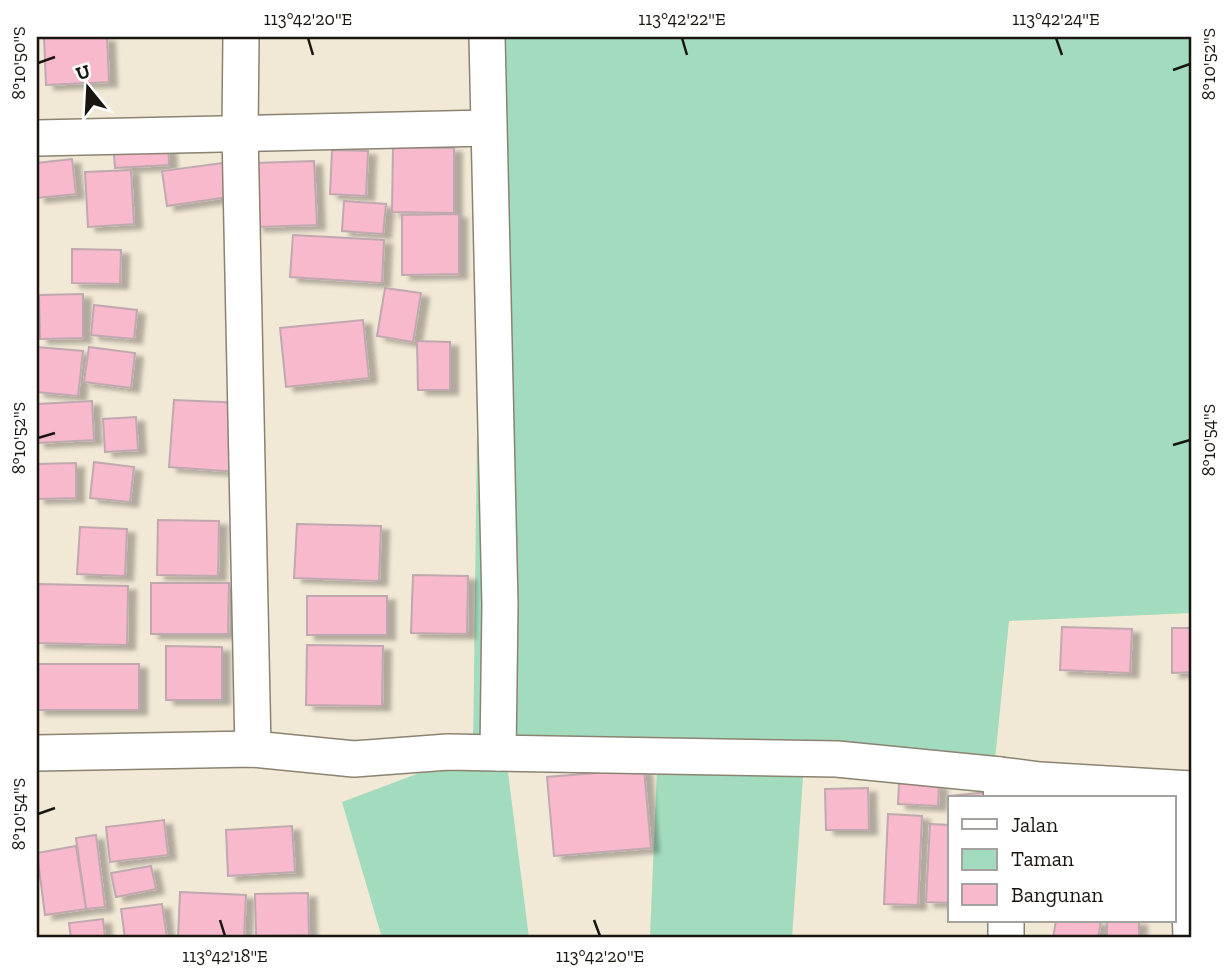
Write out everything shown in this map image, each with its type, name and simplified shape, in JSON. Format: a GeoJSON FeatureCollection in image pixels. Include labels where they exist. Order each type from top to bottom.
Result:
{"type":"FeatureCollection","features":[{"type":"Feature","properties":{"kind":"street"},"geometry":{"type":"LineString","coordinates":[[241,37],[240,132],[253,749]]}},
{"type":"Feature","properties":{"kind":"street"},"geometry":{"type":"LineString","coordinates":[[487,37],[500,605],[498,753]]}},
{"type":"Feature","properties":{"kind":"street"},"geometry":{"type":"LineString","coordinates":[[37,138],[488,128]]}},
{"type":"Feature","properties":{"kind":"street"},"geometry":{"type":"LineString","coordinates":[[37,753],[253,749],[355,759],[448,752],[837,759],[1001,786],[1040,780],[1188,789],[1191,936]]}},
{"type":"Feature","properties":{"kind":"green space"},"geometry":{"type":"Polygon","coordinates":[[[482,37],[1191,37],[1191,613],[1009,621],[993,779],[803,777],[792,938],[650,938],[658,746],[507,765],[529,938],[382,938],[342,802],[473,753],[482,37]]]}},
{"type":"Feature","properties":{"kind":"building"},"geometry":{"type":"Polygon","coordinates":[[[107,37],[109,82],[46,85],[44,38],[107,37]]]}},
{"type":"Feature","properties":{"kind":"building"},"geometry":{"type":"Polygon","coordinates":[[[168,139],[169,165],[115,168],[113,141],[168,139]]]}},
{"type":"Feature","properties":{"kind":"building"},"geometry":{"type":"Polygon","coordinates":[[[393,147],[454,148],[454,213],[392,212],[393,147]]]}},
{"type":"Feature","properties":{"kind":"building"},"geometry":{"type":"Polygon","coordinates":[[[332,150],[368,151],[366,196],[330,194],[332,150]]]}},
{"type":"Feature","properties":{"kind":"building"},"geometry":{"type":"Polygon","coordinates":[[[72,159],[76,194],[37,198],[37,163],[72,159]]]}},
{"type":"Feature","properties":{"kind":"building"},"geometry":{"type":"Polygon","coordinates":[[[314,161],[317,225],[256,227],[254,163],[314,161]]]}},
{"type":"Feature","properties":{"kind":"building"},"geometry":{"type":"Polygon","coordinates":[[[230,162],[235,196],[167,206],[162,171],[230,162]]]}},
{"type":"Feature","properties":{"kind":"building"},"geometry":{"type":"Polygon","coordinates":[[[131,170],[134,224],[88,227],[85,172],[131,170]]]}},
{"type":"Feature","properties":{"kind":"building"},"geometry":{"type":"Polygon","coordinates":[[[344,201],[386,204],[383,234],[342,231],[344,201]]]}},
{"type":"Feature","properties":{"kind":"building"},"geometry":{"type":"Polygon","coordinates":[[[459,214],[459,274],[402,275],[402,215],[459,214]]]}},
{"type":"Feature","properties":{"kind":"building"},"geometry":{"type":"Polygon","coordinates":[[[293,235],[384,240],[382,283],[290,277],[293,235]]]}},
{"type":"Feature","properties":{"kind":"building"},"geometry":{"type":"Polygon","coordinates":[[[72,249],[121,250],[120,284],[72,283],[72,249]]]}},
{"type":"Feature","properties":{"kind":"building"},"geometry":{"type":"Polygon","coordinates":[[[385,288],[421,293],[413,342],[377,336],[385,288]]]}},
{"type":"Feature","properties":{"kind":"building"},"geometry":{"type":"Polygon","coordinates":[[[83,294],[83,338],[40,339],[39,295],[83,294]]]}},
{"type":"Feature","properties":{"kind":"building"},"geometry":{"type":"Polygon","coordinates":[[[94,305],[137,310],[134,339],[91,335],[94,305]]]}},
{"type":"Feature","properties":{"kind":"building"},"geometry":{"type":"Polygon","coordinates":[[[363,320],[369,378],[286,387],[280,328],[363,320]]]}},
{"type":"Feature","properties":{"kind":"building"},"geometry":{"type":"Polygon","coordinates":[[[417,341],[450,342],[450,390],[418,390],[417,341]]]}},
{"type":"Feature","properties":{"kind":"building"},"geometry":{"type":"Polygon","coordinates":[[[37,347],[83,351],[78,396],[37,392],[37,347]]]}},
{"type":"Feature","properties":{"kind":"building"},"geometry":{"type":"Polygon","coordinates":[[[89,347],[135,353],[131,388],[84,382],[89,347]]]}},
{"type":"Feature","properties":{"kind":"building"},"geometry":{"type":"Polygon","coordinates":[[[174,400],[244,403],[239,472],[169,467],[174,400]]]}},
{"type":"Feature","properties":{"kind":"building"},"geometry":{"type":"Polygon","coordinates":[[[92,401],[94,440],[37,443],[37,404],[92,401]]]}},
{"type":"Feature","properties":{"kind":"building"},"geometry":{"type":"Polygon","coordinates":[[[136,417],[138,450],[105,452],[103,419],[136,417]]]}},
{"type":"Feature","properties":{"kind":"building"},"geometry":{"type":"Polygon","coordinates":[[[94,462],[134,467],[130,502],[90,498],[94,462]]]}},
{"type":"Feature","properties":{"kind":"building"},"geometry":{"type":"Polygon","coordinates":[[[76,463],[76,498],[37,499],[37,464],[76,463]]]}},
{"type":"Feature","properties":{"kind":"building"},"geometry":{"type":"Polygon","coordinates":[[[158,520],[219,521],[218,576],[157,575],[158,520]]]}},
{"type":"Feature","properties":{"kind":"building"},"geometry":{"type":"Polygon","coordinates":[[[297,524],[381,526],[379,581],[294,578],[297,524]]]}},
{"type":"Feature","properties":{"kind":"building"},"geometry":{"type":"Polygon","coordinates":[[[80,527],[127,529],[125,576],[77,574],[80,527]]]}},
{"type":"Feature","properties":{"kind":"building"},"geometry":{"type":"Polygon","coordinates":[[[413,575],[468,576],[467,634],[411,633],[413,575]]]}},
{"type":"Feature","properties":{"kind":"building"},"geometry":{"type":"Polygon","coordinates":[[[151,583],[229,583],[228,634],[151,634],[151,583]]]}},
{"type":"Feature","properties":{"kind":"building"},"geometry":{"type":"Polygon","coordinates":[[[38,584],[128,586],[127,645],[37,643],[38,584]]]}},
{"type":"Feature","properties":{"kind":"building"},"geometry":{"type":"Polygon","coordinates":[[[307,596],[387,596],[387,635],[307,635],[307,596]]]}},
{"type":"Feature","properties":{"kind":"building"},"geometry":{"type":"Polygon","coordinates":[[[1062,627],[1132,629],[1130,673],[1060,670],[1062,627]]]}},
{"type":"Feature","properties":{"kind":"building"},"geometry":{"type":"Polygon","coordinates":[[[1172,628],[1191,628],[1191,672],[1172,673],[1172,628]]]}},
{"type":"Feature","properties":{"kind":"building"},"geometry":{"type":"Polygon","coordinates":[[[307,645],[383,646],[382,706],[306,705],[307,645]]]}},
{"type":"Feature","properties":{"kind":"building"},"geometry":{"type":"Polygon","coordinates":[[[166,646],[222,647],[222,700],[166,700],[166,646]]]}},
{"type":"Feature","properties":{"kind":"building"},"geometry":{"type":"Polygon","coordinates":[[[37,664],[139,664],[139,710],[37,710],[37,664]]]}},
{"type":"Feature","properties":{"kind":"building"},"geometry":{"type":"Polygon","coordinates":[[[644,769],[651,848],[554,856],[547,777],[644,769]]]}},
{"type":"Feature","properties":{"kind":"building"},"geometry":{"type":"Polygon","coordinates":[[[899,783],[939,784],[938,806],[898,804],[899,783]]]}},
{"type":"Feature","properties":{"kind":"building"},"geometry":{"type":"Polygon","coordinates":[[[868,788],[869,830],[826,830],[825,789],[868,788]]]}},
{"type":"Feature","properties":{"kind":"building"},"geometry":{"type":"Polygon","coordinates":[[[987,792],[987,796],[950,796],[987,792]]]}},
{"type":"Feature","properties":{"kind":"building"},"geometry":{"type":"Polygon","coordinates":[[[888,814],[922,816],[918,905],[884,904],[888,814]]]}},
{"type":"Feature","properties":{"kind":"building"},"geometry":{"type":"Polygon","coordinates":[[[164,820],[168,855],[110,862],[106,827],[164,820]]]}},
{"type":"Feature","properties":{"kind":"building"},"geometry":{"type":"Polygon","coordinates":[[[930,824],[948,825],[948,903],[926,902],[930,824]]]}},
{"type":"Feature","properties":{"kind":"building"},"geometry":{"type":"Polygon","coordinates":[[[292,826],[295,872],[228,876],[226,830],[292,826]]]}},
{"type":"Feature","properties":{"kind":"building"},"geometry":{"type":"Polygon","coordinates":[[[96,835],[105,907],[86,909],[76,838],[96,835]]]}},
{"type":"Feature","properties":{"kind":"building"},"geometry":{"type":"Polygon","coordinates":[[[76,846],[86,909],[45,915],[37,853],[76,846]]]}},
{"type":"Feature","properties":{"kind":"building"},"geometry":{"type":"Polygon","coordinates":[[[151,866],[156,889],[116,897],[111,873],[151,866]]]}},
{"type":"Feature","properties":{"kind":"building"},"geometry":{"type":"Polygon","coordinates":[[[180,892],[246,895],[244,938],[178,938],[180,892]]]}},
{"type":"Feature","properties":{"kind":"building"},"geometry":{"type":"Polygon","coordinates":[[[308,893],[309,935],[256,936],[255,894],[308,893]]]}},
{"type":"Feature","properties":{"kind":"building"},"geometry":{"type":"Polygon","coordinates":[[[162,904],[167,938],[125,938],[121,909],[162,904]]]}},
{"type":"Feature","properties":{"kind":"building"},"geometry":{"type":"Polygon","coordinates":[[[103,919],[105,938],[71,938],[69,923],[103,919]]]}},
{"type":"Feature","properties":{"kind":"building"},"geometry":{"type":"Polygon","coordinates":[[[1056,922],[1101,922],[1098,938],[1053,938],[1056,922]]]}},
{"type":"Feature","properties":{"kind":"building"},"geometry":{"type":"Polygon","coordinates":[[[1107,922],[1139,922],[1139,938],[1107,937],[1107,922]]]}}]}
